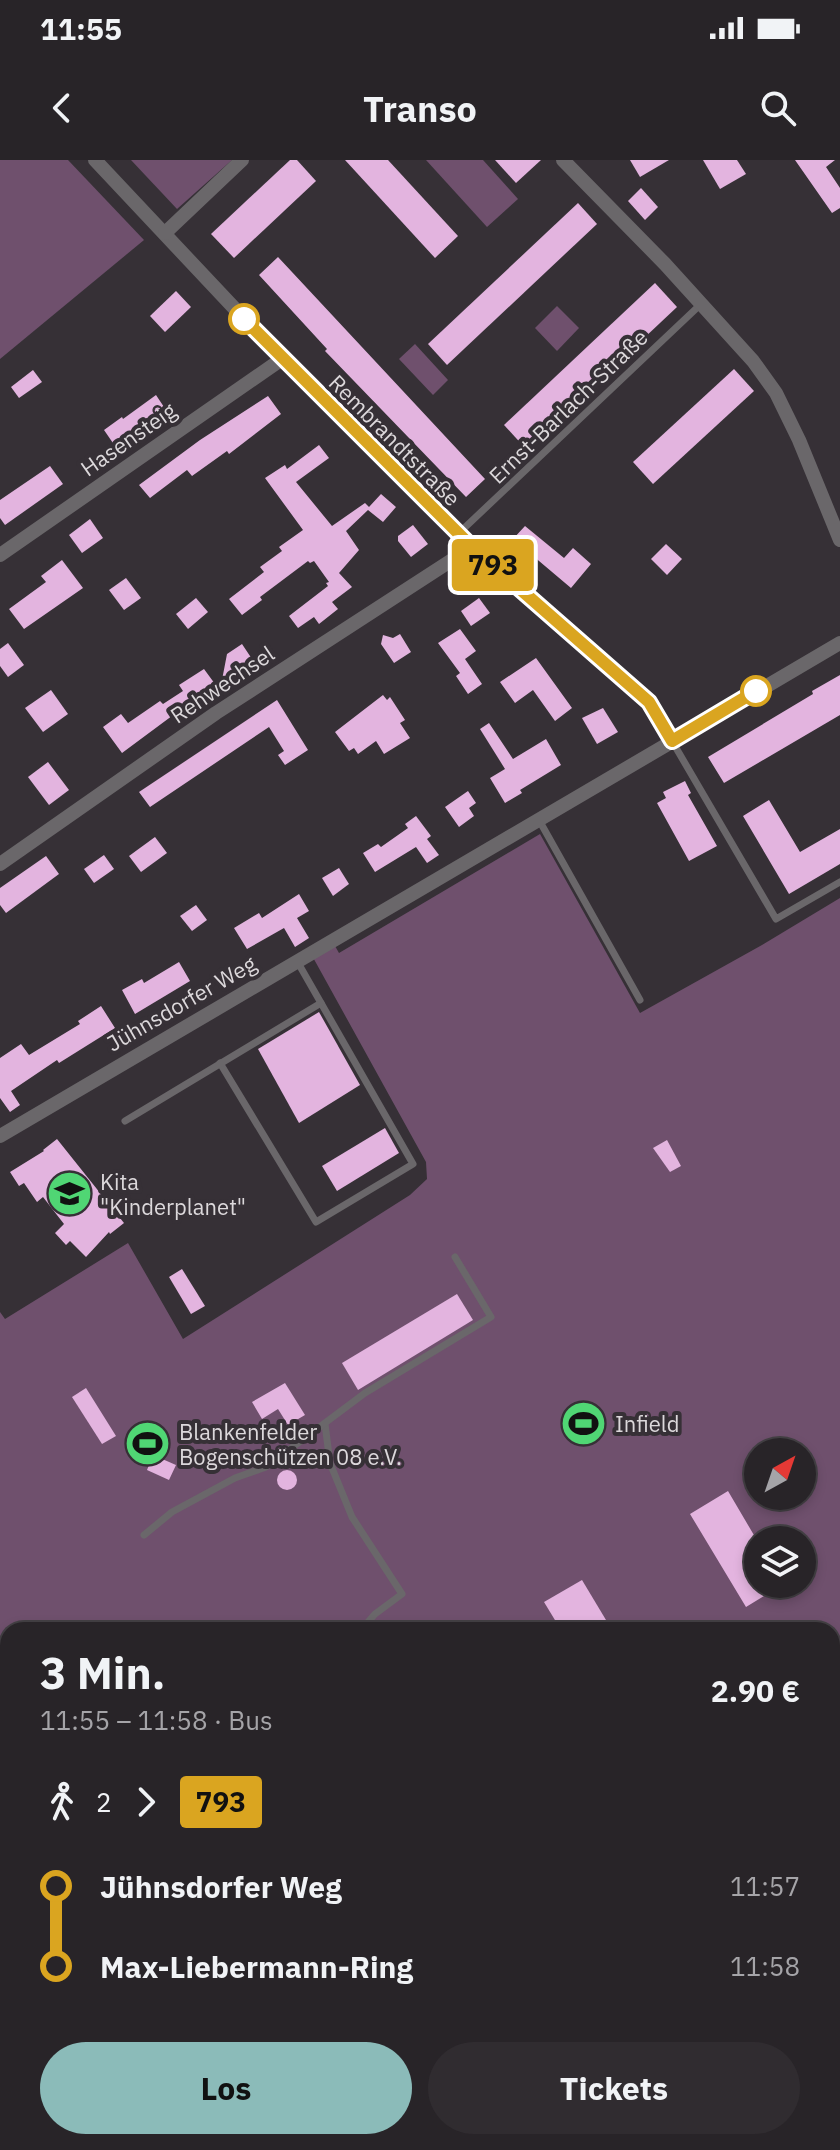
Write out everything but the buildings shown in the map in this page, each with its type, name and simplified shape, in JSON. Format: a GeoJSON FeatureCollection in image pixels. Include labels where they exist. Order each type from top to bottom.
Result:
{"type":"FeatureCollection","features":[{"type":"Feature","properties":{"kind":"street","name":"Rembrandtstraße"},"geometry":{"type":"LineString","coordinates":[[95,160],[282,359],[472,547],[649,702],[672,741]]}},
{"type":"Feature","properties":{"kind":"street"},"geometry":{"type":"LineString","coordinates":[[165,233],[242,160]]}},
{"type":"Feature","properties":{"kind":"street"},"geometry":{"type":"LineString","coordinates":[[563,160],[753,361],[776,393],[799,440],[840,540]]}},
{"type":"Feature","properties":{"kind":"street","name":"Hasensteig"},"geometry":{"type":"LineString","coordinates":[[0,555],[282,359]]}},
{"type":"Feature","properties":{"kind":"street","name":"Rehwechsel"},"geometry":{"type":"LineString","coordinates":[[0,864],[216,713],[472,547]]}},
{"type":"Feature","properties":{"kind":"street","name":"Jühnsdorfer Weg"},"geometry":{"type":"LineString","coordinates":[[0,1136],[840,643]]}},
{"type":"Feature","properties":{"kind":"lane","name":"Ernst-Barlach-Straße"},"geometry":{"type":"LineString","coordinates":[[459,533],[701,304]]}},
{"type":"Feature","properties":{"kind":"lane"},"geometry":{"type":"LineString","coordinates":[[672,741],[776,919],[840,882]]}},
{"type":"Feature","properties":{"kind":"lane"},"geometry":{"type":"LineString","coordinates":[[539,820],[640,1000]]}},
{"type":"Feature","properties":{"kind":"lane"},"geometry":{"type":"LineString","coordinates":[[220,1063],[316,1222],[413,1164],[297,960]]}},
{"type":"Feature","properties":{"kind":"lane"},"geometry":{"type":"LineString","coordinates":[[125,1121],[321,1003]]}},
{"type":"Feature","properties":{"kind":"lane"},"geometry":{"type":"LineString","coordinates":[[144,1535],[172,1512],[235,1478],[266,1467],[365,1393],[491,1317],[455,1257]]}},
{"type":"Feature","properties":{"kind":"lane"},"geometry":{"type":"LineString","coordinates":[[325,1424],[330,1463],[352,1517],[402,1594],[368,1622]]}},
{"type":"Feature","properties":{"kind":"shaded area"},"geometry":{"type":"Polygon","coordinates":[[[0,160],[68,160],[144,240],[0,359],[0,160]]]}},
{"type":"Feature","properties":{"kind":"shaded area"},"geometry":{"type":"Polygon","coordinates":[[[131,160],[232,160],[177,209],[131,160]]]}},
{"type":"Feature","properties":{"kind":"shaded area"},"geometry":{"type":"Polygon","coordinates":[[[426,160],[483,160],[518,199],[487,227],[426,160]]]}},
{"type":"Feature","properties":{"kind":"shaded area"},"geometry":{"type":"Polygon","coordinates":[[[557,306],[579,328],[557,351],[535,328],[557,306]]]}},
{"type":"Feature","properties":{"kind":"shaded area"},"geometry":{"type":"Polygon","coordinates":[[[415,344],[448,380],[433,395],[399,359],[415,344]]]}},
{"type":"Feature","properties":{"kind":"shaded area"},"geometry":{"type":"Polygon","coordinates":[[[540,834],[640,1013],[840,898],[840,1622],[0,1622],[0,1312],[5,1319],[128,1243],[183,1339],[410,1195],[427,1179],[426,1162],[310,952],[331,939],[339,953],[540,834]]]}},
{"type":"Feature","properties":{"kind":"bus line","name":"793"},"geometry":{"type":"LineString","coordinates":[[244,319],[472,547],[649,702],[672,741],[756,691]]}},
{"type":"Feature","properties":{"kind":"place","name":"Kita \"Kinderplanet\""},"geometry":{"type":"Point","coordinates":[69,1194]}},
{"type":"Feature","properties":{"kind":"place","name":"Infield"},"geometry":{"type":"Point","coordinates":[584,1423]}},
{"type":"Feature","properties":{"kind":"place","name":"Blankenfelder Bogenschützen 08 e.V."},"geometry":{"type":"Point","coordinates":[148,1444]}}]}
